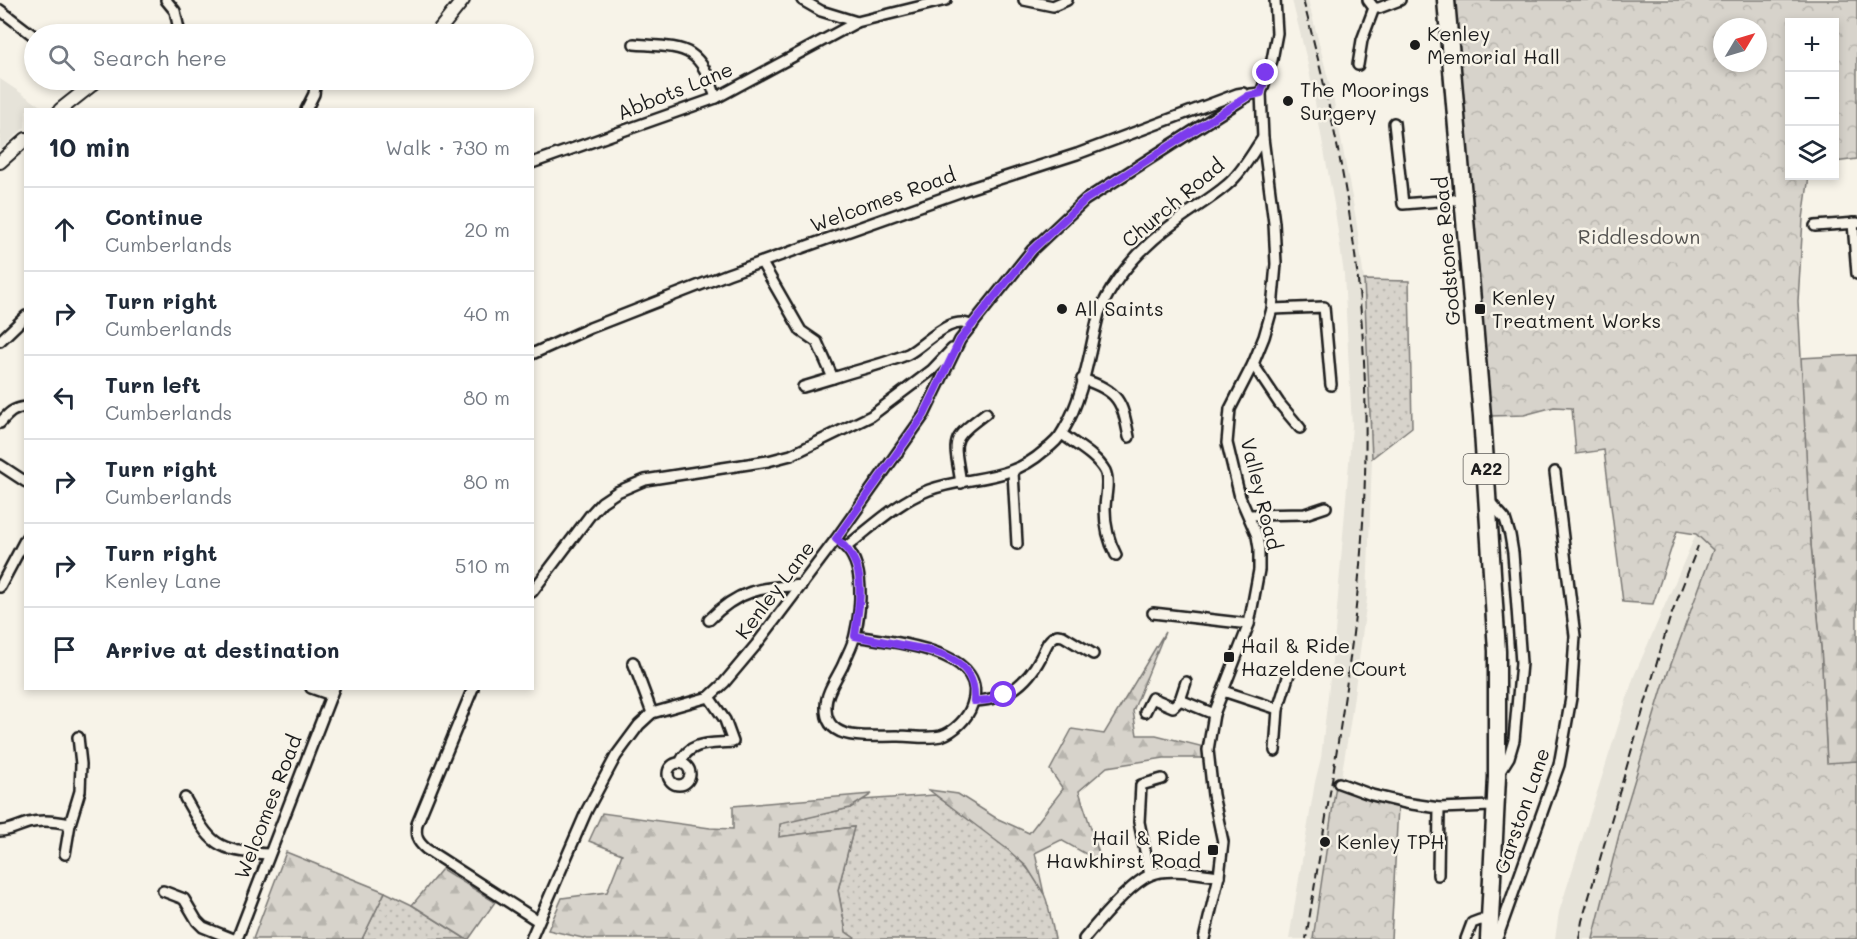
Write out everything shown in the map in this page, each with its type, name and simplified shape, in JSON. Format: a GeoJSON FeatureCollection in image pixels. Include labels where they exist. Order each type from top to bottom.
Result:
{"type":"FeatureCollection","features":[{"type":"Feature","properties":{"kind":"highway","name":"Godstone Road"},"geometry":{"type":"LineString","coordinates":[[1446,0],[1488,499],[1498,658],[1497,777],[1490,932]]}},
{"type":"Feature","properties":{"kind":"street"},"geometry":{"type":"LineString","coordinates":[[166,0],[174,11],[177,24]]}},
{"type":"Feature","properties":{"kind":"street"},"geometry":{"type":"LineString","coordinates":[[444,24],[463,0]]}},
{"type":"Feature","properties":{"kind":"street"},"geometry":{"type":"LineString","coordinates":[[802,0],[821,11],[856,22]]}},
{"type":"Feature","properties":{"kind":"street"},"geometry":{"type":"LineString","coordinates":[[814,0],[821,11]]}},
{"type":"Feature","properties":{"kind":"street","name":"Abbots Lane"},"geometry":{"type":"LineString","coordinates":[[534,162],[716,98],[856,22],[946,0]]}},
{"type":"Feature","properties":{"kind":"street"},"geometry":{"type":"LineString","coordinates":[[1024,0],[1053,6],[1068,0]]}},
{"type":"Feature","properties":{"kind":"street"},"geometry":{"type":"LineString","coordinates":[[1261,93],[1278,33],[1275,0]]}},
{"type":"Feature","properties":{"kind":"street"},"geometry":{"type":"LineString","coordinates":[[1358,65],[1371,4],[1379,8],[1400,0]]}},
{"type":"Feature","properties":{"kind":"street"},"geometry":{"type":"LineString","coordinates":[[0,10],[24,28]]}},
{"type":"Feature","properties":{"kind":"street"},"geometry":{"type":"LineString","coordinates":[[634,44],[674,47],[690,53],[706,69],[716,98]]}},
{"type":"Feature","properties":{"kind":"street"},"geometry":{"type":"LineString","coordinates":[[62,108],[82,90]]}},
{"type":"Feature","properties":{"kind":"street"},"geometry":{"type":"LineString","coordinates":[[307,108],[315,90]]}},
{"type":"Feature","properties":{"kind":"street","name":"Welcomes Road"},"geometry":{"type":"LineString","coordinates":[[534,353],[590,328],[762,262],[971,188],[1077,154],[1237,94],[1243,93],[1248,96]]}},
{"type":"Feature","properties":{"kind":"street","name":"Kenley Lane"},"geometry":{"type":"LineString","coordinates":[[652,713],[709,697],[756,645],[836,539],[924,415],[960,340],[1032,250],[1085,200],[1248,96],[1261,93]]}},
{"type":"Feature","properties":{"kind":"street","name":"Valley Road"},"geometry":{"type":"LineString","coordinates":[[1204,939],[1219,876],[1223,842],[1213,795],[1208,750],[1214,714],[1248,624],[1259,570],[1260,548],[1257,536],[1234,476],[1227,443],[1230,409],[1264,337],[1272,309],[1276,264],[1274,223],[1263,138],[1261,93]]}},
{"type":"Feature","properties":{"kind":"street"},"geometry":{"type":"LineString","coordinates":[[1394,123],[1403,204],[1464,199]]}},
{"type":"Feature","properties":{"kind":"street","name":"Church Road"},"geometry":{"type":"LineString","coordinates":[[846,547],[900,505],[929,490],[1013,472],[1034,460],[1062,434],[1074,412],[1099,313],[1105,298],[1130,263],[1176,221],[1227,186],[1263,138]]}},
{"type":"Feature","properties":{"kind":"street"},"geometry":{"type":"LineString","coordinates":[[0,162],[24,141]]}},
{"type":"Feature","properties":{"kind":"street"},"geometry":{"type":"LineString","coordinates":[[1815,226],[1855,223],[1857,274]]}},
{"type":"Feature","properties":{"kind":"street"},"geometry":{"type":"LineString","coordinates":[[762,262],[801,331],[817,342],[833,378]]}},
{"type":"Feature","properties":{"kind":"street"},"geometry":{"type":"LineString","coordinates":[[1272,309],[1324,307],[1331,385]]}},
{"type":"Feature","properties":{"kind":"street"},"geometry":{"type":"LineString","coordinates":[[0,340],[24,318]]}},
{"type":"Feature","properties":{"kind":"street"},"geometry":{"type":"LineString","coordinates":[[803,387],[909,353],[933,334],[959,323],[965,322],[972,326]]}},
{"type":"Feature","properties":{"kind":"street"},"geometry":{"type":"LineString","coordinates":[[534,589],[591,514],[602,502],[617,492],[645,480],[768,461],[791,455],[871,416],[932,370],[960,340]]}},
{"type":"Feature","properties":{"kind":"street"},"geometry":{"type":"LineString","coordinates":[[1252,364],[1300,428]]}},
{"type":"Feature","properties":{"kind":"street"},"geometry":{"type":"LineString","coordinates":[[1082,379],[1103,386],[1114,395],[1124,411],[1129,437]]}},
{"type":"Feature","properties":{"kind":"street"},"geometry":{"type":"LineString","coordinates":[[0,423],[8,413],[24,406]]}},
{"type":"Feature","properties":{"kind":"street"},"geometry":{"type":"LineString","coordinates":[[961,483],[955,445],[959,433],[986,412]]}},
{"type":"Feature","properties":{"kind":"street"},"geometry":{"type":"LineString","coordinates":[[1062,434],[1097,461],[1104,471],[1107,478],[1106,525],[1110,545],[1116,555]]}},
{"type":"Feature","properties":{"kind":"street"},"geometry":{"type":"LineString","coordinates":[[0,465],[24,481]]}},
{"type":"Feature","properties":{"kind":"street"},"geometry":{"type":"LineString","coordinates":[[1013,472],[1017,544]]}},
{"type":"Feature","properties":{"kind":"street","name":"Garston Lane"},"geometry":{"type":"LineString","coordinates":[[1490,932],[1498,936],[1502,928],[1559,765],[1571,698],[1575,636],[1555,472]]}},
{"type":"Feature","properties":{"kind":"street","name":"Godstone Road"},"geometry":{"type":"LineString","coordinates":[[1488,499],[1504,519],[1510,535],[1521,663],[1515,740],[1509,757],[1497,777]]}},
{"type":"Feature","properties":{"kind":"street"},"geometry":{"type":"LineString","coordinates":[[1248,515],[1305,514],[1326,507]]}},
{"type":"Feature","properties":{"kind":"street"},"geometry":{"type":"LineString","coordinates":[[836,539],[846,547],[858,567],[861,588],[855,636],[827,698],[828,721],[840,732],[867,737],[942,735],[954,729],[964,719],[974,701],[975,688],[966,670],[948,657],[934,651],[855,636]]}},
{"type":"Feature","properties":{"kind":"street"},"geometry":{"type":"LineString","coordinates":[[0,587],[24,542]]}},
{"type":"Feature","properties":{"kind":"street"},"geometry":{"type":"LineString","coordinates":[[709,620],[724,604],[759,588],[802,585]]}},
{"type":"Feature","properties":{"kind":"street"},"geometry":{"type":"LineString","coordinates":[[1153,613],[1248,624]]}},
{"type":"Feature","properties":{"kind":"street"},"geometry":{"type":"LineString","coordinates":[[974,701],[1004,695],[1018,687],[1033,671],[1043,654],[1047,641],[1057,635],[1063,636],[1093,654]]}},
{"type":"Feature","properties":{"kind":"street"},"geometry":{"type":"LineString","coordinates":[[531,939],[587,810],[616,756],[639,725],[652,713],[633,662]]}},
{"type":"Feature","properties":{"kind":"street"},"geometry":{"type":"LineString","coordinates":[[1275,751],[1278,709],[1289,674]]}},
{"type":"Feature","properties":{"kind":"street"},"geometry":{"type":"LineString","coordinates":[[1145,712],[1152,698],[1173,707],[1180,700],[1186,682]]}},
{"type":"Feature","properties":{"kind":"street"},"geometry":{"type":"LineString","coordinates":[[472,690],[417,824],[416,835],[418,842],[426,849],[538,921]]}},
{"type":"Feature","properties":{"kind":"street"},"geometry":{"type":"LineString","coordinates":[[1223,691],[1278,709]]}},
{"type":"Feature","properties":{"kind":"street","name":"Welcomes Road"},"geometry":{"type":"LineString","coordinates":[[235,939],[332,692]]}},
{"type":"Feature","properties":{"kind":"street"},"geometry":{"type":"LineString","coordinates":[[680,763],[683,755],[690,748],[700,744],[734,742],[725,720],[709,697]]}},
{"type":"Feature","properties":{"kind":"street"},"geometry":{"type":"LineString","coordinates":[[1180,700],[1214,714]]}},
{"type":"Feature","properties":{"kind":"street"},"geometry":{"type":"LineString","coordinates":[[65,854],[70,824],[80,791],[81,764],[78,737]]}},
{"type":"Feature","properties":{"kind":"street"},"geometry":{"type":"LineString","coordinates":[[1150,875],[1139,822],[1141,785],[1162,779]]}},
{"type":"Feature","properties":{"kind":"street"},"geometry":{"type":"LineString","coordinates":[[1339,783],[1393,802],[1439,808],[1492,806],[1496,809]]}},
{"type":"Feature","properties":{"kind":"street"},"geometry":{"type":"LineString","coordinates":[[185,798],[206,834],[213,841],[223,847],[246,853],[269,854]]}},
{"type":"Feature","properties":{"kind":"street"},"geometry":{"type":"LineString","coordinates":[[1438,875],[1439,808]]}},
{"type":"Feature","properties":{"kind":"street"},"geometry":{"type":"LineString","coordinates":[[0,831],[48,820],[70,824]]}},
{"type":"Feature","properties":{"kind":"street"},"geometry":{"type":"LineString","coordinates":[[1084,939],[1123,896],[1150,875],[1176,871],[1219,876]]}},
{"type":"Feature","properties":{"kind":"street"},"geometry":{"type":"LineString","coordinates":[[163,891],[184,899],[196,921],[203,927],[235,939]]}},
{"type":"Feature","properties":{"kind":"street"},"geometry":{"type":"LineString","coordinates":[[1466,939],[1472,923],[1480,920],[1490,932]]}},
{"type":"Feature","properties":{"kind":"shaded area"},"geometry":{"type":"Polygon","coordinates":[[[1292,0],[1308,0],[1334,102],[1356,219],[1364,280],[1372,458],[1367,599],[1350,725],[1340,783],[1336,786],[1313,939],[1289,939],[1321,758],[1335,633],[1352,426],[1344,274],[1334,204],[1308,65],[1292,0]]]}},
{"type":"Feature","properties":{"kind":"shaded area"},"geometry":{"type":"Polygon","coordinates":[[[0,79],[44,108],[24,108],[24,128],[0,150],[0,79]]]}},
{"type":"Feature","properties":{"kind":"shaded area"},"geometry":{"type":"Polygon","coordinates":[[[1696,534],[1714,550],[1663,686],[1593,939],[1555,939],[1559,912],[1634,676],[1696,534]]]}},
{"type":"Feature","properties":{"kind":"green space","name":"Riddlesdown"},"geometry":{"type":"Polygon","coordinates":[[[1453,0],[1857,0],[1857,159],[1839,161],[1839,18],[1785,18],[1785,180],[1808,180],[1803,219],[1798,301],[1811,545],[1821,648],[1827,763],[1857,761],[1857,939],[1593,939],[1624,815],[1663,686],[1713,550],[1696,534],[1677,531],[1653,604],[1623,602],[1604,450],[1576,454],[1572,408],[1554,407],[1524,415],[1491,416],[1453,0]]]}},
{"type":"Feature","properties":{"kind":"green space"},"geometry":{"type":"Polygon","coordinates":[[[1364,280],[1409,281],[1412,427],[1372,458],[1364,280]]]}},
{"type":"Feature","properties":{"kind":"green space"},"geometry":{"type":"Polygon","coordinates":[[[1857,355],[1857,818],[1830,824],[1821,648],[1811,545],[1800,358],[1857,355]]]}},
{"type":"Feature","properties":{"kind":"green space"},"geometry":{"type":"Polygon","coordinates":[[[1165,632],[1133,711],[1137,735],[1156,735],[1204,747],[1204,758],[1164,758],[1107,767],[1079,791],[1102,863],[1061,840],[1035,853],[1044,894],[1027,867],[929,790],[958,794],[996,818],[1029,833],[1063,789],[1050,770],[1072,729],[1104,734],[1165,632]]]}},
{"type":"Feature","properties":{"kind":"green space"},"geometry":{"type":"Polygon","coordinates":[[[1336,785],[1392,806],[1398,806],[1391,939],[1313,939],[1336,785]]]}},
{"type":"Feature","properties":{"kind":"green space"},"geometry":{"type":"Polygon","coordinates":[[[872,794],[850,808],[780,824],[779,837],[854,827],[838,890],[846,932],[856,939],[587,939],[548,930],[562,898],[607,892],[622,854],[589,841],[602,813],[733,829],[733,806],[872,794]]]}},
{"type":"Feature","properties":{"kind":"green space"},"geometry":{"type":"Polygon","coordinates":[[[935,795],[996,839],[1036,879],[1044,894],[1055,939],[856,939],[846,932],[838,890],[854,827],[779,837],[780,823],[850,808],[862,800],[935,795]]]}},
{"type":"Feature","properties":{"kind":"green space"},"geometry":{"type":"Polygon","coordinates":[[[286,852],[385,892],[362,939],[253,939],[286,852]]]}},
{"type":"Feature","properties":{"kind":"green space"},"geometry":{"type":"Polygon","coordinates":[[[442,869],[495,902],[469,939],[412,905],[442,869]]]}},
{"type":"Feature","properties":{"kind":"green space"},"geometry":{"type":"Polygon","coordinates":[[[385,892],[412,905],[466,939],[362,939],[385,892]]]}},
{"type":"Feature","properties":{"kind":"railway"},"geometry":{"type":"LineString","coordinates":[[1303,0],[1331,117],[1352,235],[1363,342],[1366,426],[1358,588],[1338,739],[1306,939]]}},
{"type":"Feature","properties":{"kind":"railway"},"geometry":{"type":"LineString","coordinates":[[1579,939],[1582,921],[1669,621],[1698,546]]}},
{"type":"Feature","properties":{"kind":"place","name":"Kenley Memorial Hall"},"geometry":{"type":"Point","coordinates":[1415,45]}},
{"type":"Feature","properties":{"kind":"place","name":"The Moorings Surgery"},"geometry":{"type":"Point","coordinates":[1288,101]}},
{"type":"Feature","properties":{"kind":"place","name":"All Saints"},"geometry":{"type":"Point","coordinates":[1062,309]}},
{"type":"Feature","properties":{"kind":"place","name":"Kenley Treatment Works"},"geometry":{"type":"Point","coordinates":[1480,309]}},
{"type":"Feature","properties":{"kind":"place","name":"Hail & Ride Hazeldene Court"},"geometry":{"type":"Point","coordinates":[1229,657]}},
{"type":"Feature","properties":{"kind":"place","name":"Kenley TPH"},"geometry":{"type":"Point","coordinates":[1325,842]}},
{"type":"Feature","properties":{"kind":"place","name":"Hail & Ride Hawkhirst Road"},"geometry":{"type":"Point","coordinates":[1213,850]}},
{"type":"Feature","properties":{"kind":"route"},"geometry":{"type":"LineString","coordinates":[[1004,695],[974,701],[975,688],[971,678],[966,670],[948,657],[934,651],[855,636],[861,588],[858,567],[846,547],[836,539],[924,415],[960,340],[1032,250],[1085,200],[1248,96],[1261,93],[1266,73]]}}]}
